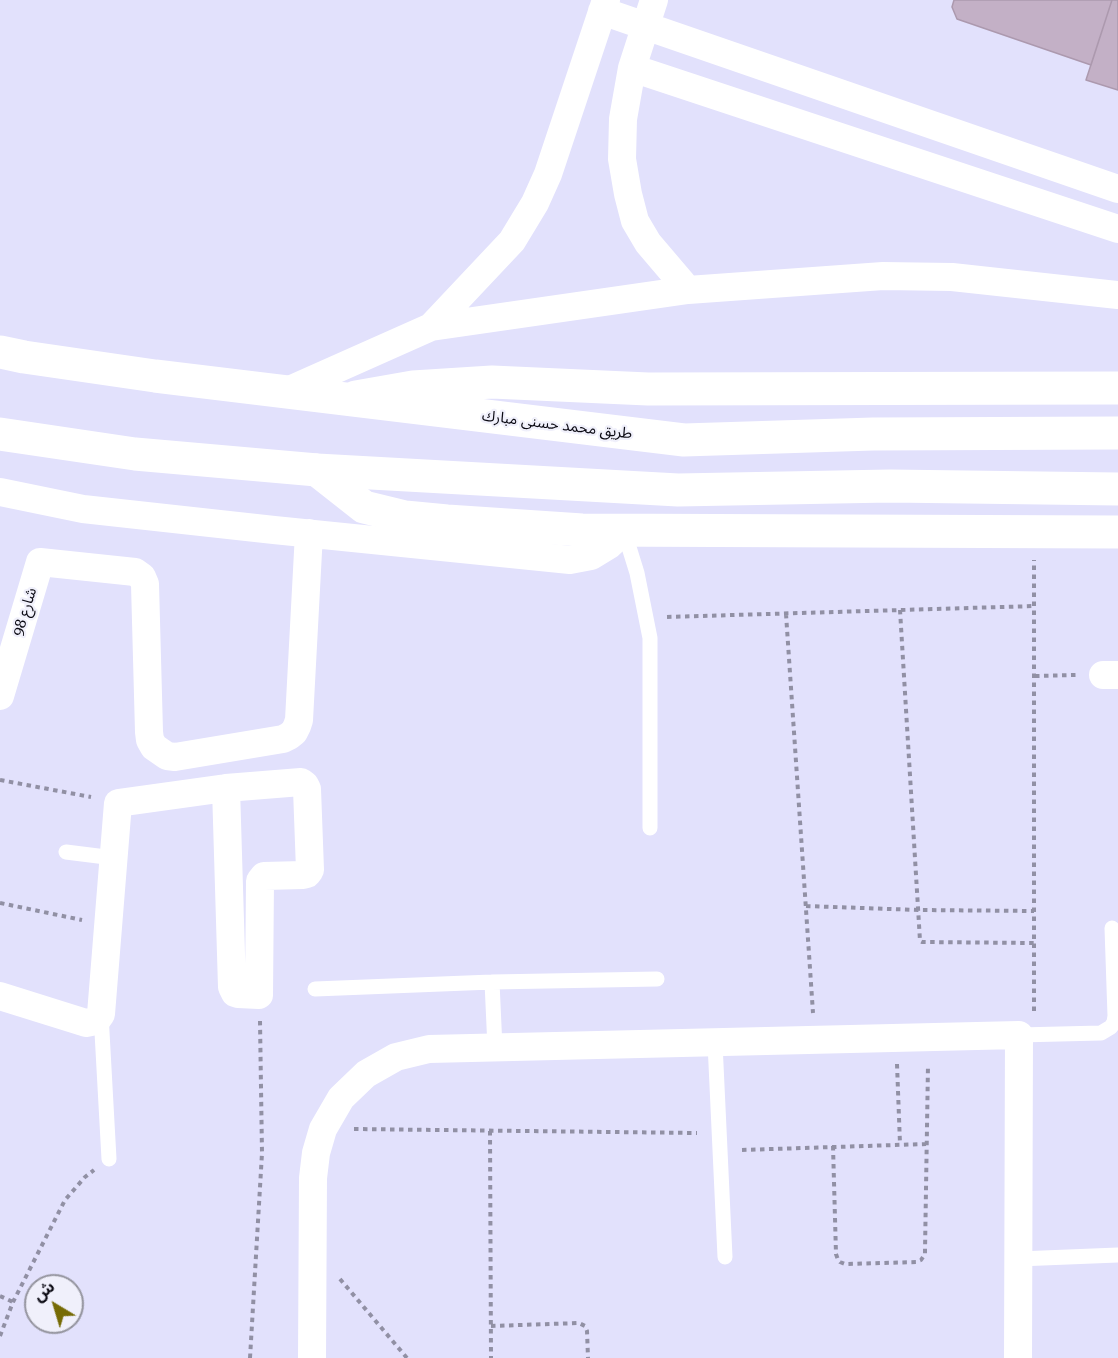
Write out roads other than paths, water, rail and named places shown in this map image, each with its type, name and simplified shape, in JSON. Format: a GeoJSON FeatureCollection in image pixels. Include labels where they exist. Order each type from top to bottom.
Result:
{"type":"FeatureCollection","features":[{"type":"Feature","properties":{"kind":"main road","name":"طريق محمد حسنى مبارك"},"geometry":{"type":"LineString","coordinates":[[0,352],[155,376],[684,440],[873,434],[1118,433]]}},
{"type":"Feature","properties":{"kind":"main road"},"geometry":{"type":"LineString","coordinates":[[341,399],[413,387],[492,382],[648,389],[1118,388]]}},
{"type":"Feature","properties":{"kind":"main road"},"geometry":{"type":"LineString","coordinates":[[0,434],[135,454],[316,470],[678,490],[890,486],[1118,489]]}},
{"type":"Feature","properties":{"kind":"main road"},"geometry":{"type":"LineString","coordinates":[[316,470],[364,507],[405,517],[624,531],[1118,532]]}},
{"type":"Feature","properties":{"kind":"street"},"geometry":{"type":"LineString","coordinates":[[431,327],[512,241],[535,203],[548,174],[604,5],[650,13],[1118,189]]}},
{"type":"Feature","properties":{"kind":"street"},"geometry":{"type":"LineString","coordinates":[[650,13],[632,68],[623,118],[622,159],[635,220],[648,243],[688,290]]}},
{"type":"Feature","properties":{"kind":"street"},"geometry":{"type":"LineString","coordinates":[[632,68],[1118,229]]}},
{"type":"Feature","properties":{"kind":"street"},"geometry":{"type":"LineString","coordinates":[[285,392],[431,327],[688,290],[883,276],[929,276],[1118,295]]}},
{"type":"Feature","properties":{"kind":"street"},"geometry":{"type":"LineString","coordinates":[[0,492],[83,509],[570,560],[591,556],[609,545],[624,531]]}},
{"type":"Feature","properties":{"kind":"street","name":"شارع 98"},"geometry":{"type":"LineString","coordinates":[[0,696],[40,562],[135,572],[142,577],[145,584],[150,740],[154,747],[167,756],[175,757],[283,739],[294,732],[299,720],[309,533]]}},
{"type":"Feature","properties":{"kind":"street"},"geometry":{"type":"LineString","coordinates":[[0,996],[86,1023],[96,1021],[101,1014],[118,803],[226,788],[301,783],[306,785],[307,789],[310,870],[305,875],[264,876],[261,880],[260,995],[238,994],[232,987],[226,788]]}},
{"type":"Feature","properties":{"kind":"street"},"geometry":{"type":"LineString","coordinates":[[312,1358],[313,1178],[316,1152],[323,1129],[341,1098],[366,1074],[396,1057],[429,1049],[1027,1035],[1018,1259],[1018,1358]]}},
{"type":"Feature","properties":{"kind":"lane"},"geometry":{"type":"LineString","coordinates":[[624,531],[637,573],[650,638],[650,828]]}},
{"type":"Feature","properties":{"kind":"lane"},"geometry":{"type":"LineString","coordinates":[[66,852],[114,858]]}},
{"type":"Feature","properties":{"kind":"lane"},"geometry":{"type":"LineString","coordinates":[[1027,1035],[1101,1033],[1111,1027],[1115,1016],[1112,928]]}},
{"type":"Feature","properties":{"kind":"lane"},"geometry":{"type":"LineString","coordinates":[[315,989],[492,982],[657,979]]}},
{"type":"Feature","properties":{"kind":"lane"},"geometry":{"type":"LineString","coordinates":[[492,982],[495,1048]]}},
{"type":"Feature","properties":{"kind":"lane"},"geometry":{"type":"LineString","coordinates":[[101,1014],[109,1159]]}},
{"type":"Feature","properties":{"kind":"lane"},"geometry":{"type":"LineString","coordinates":[[715,1043],[725,1257]]}},
{"type":"Feature","properties":{"kind":"lane"},"geometry":{"type":"LineString","coordinates":[[1018,1259],[1118,1255]]}}]}
